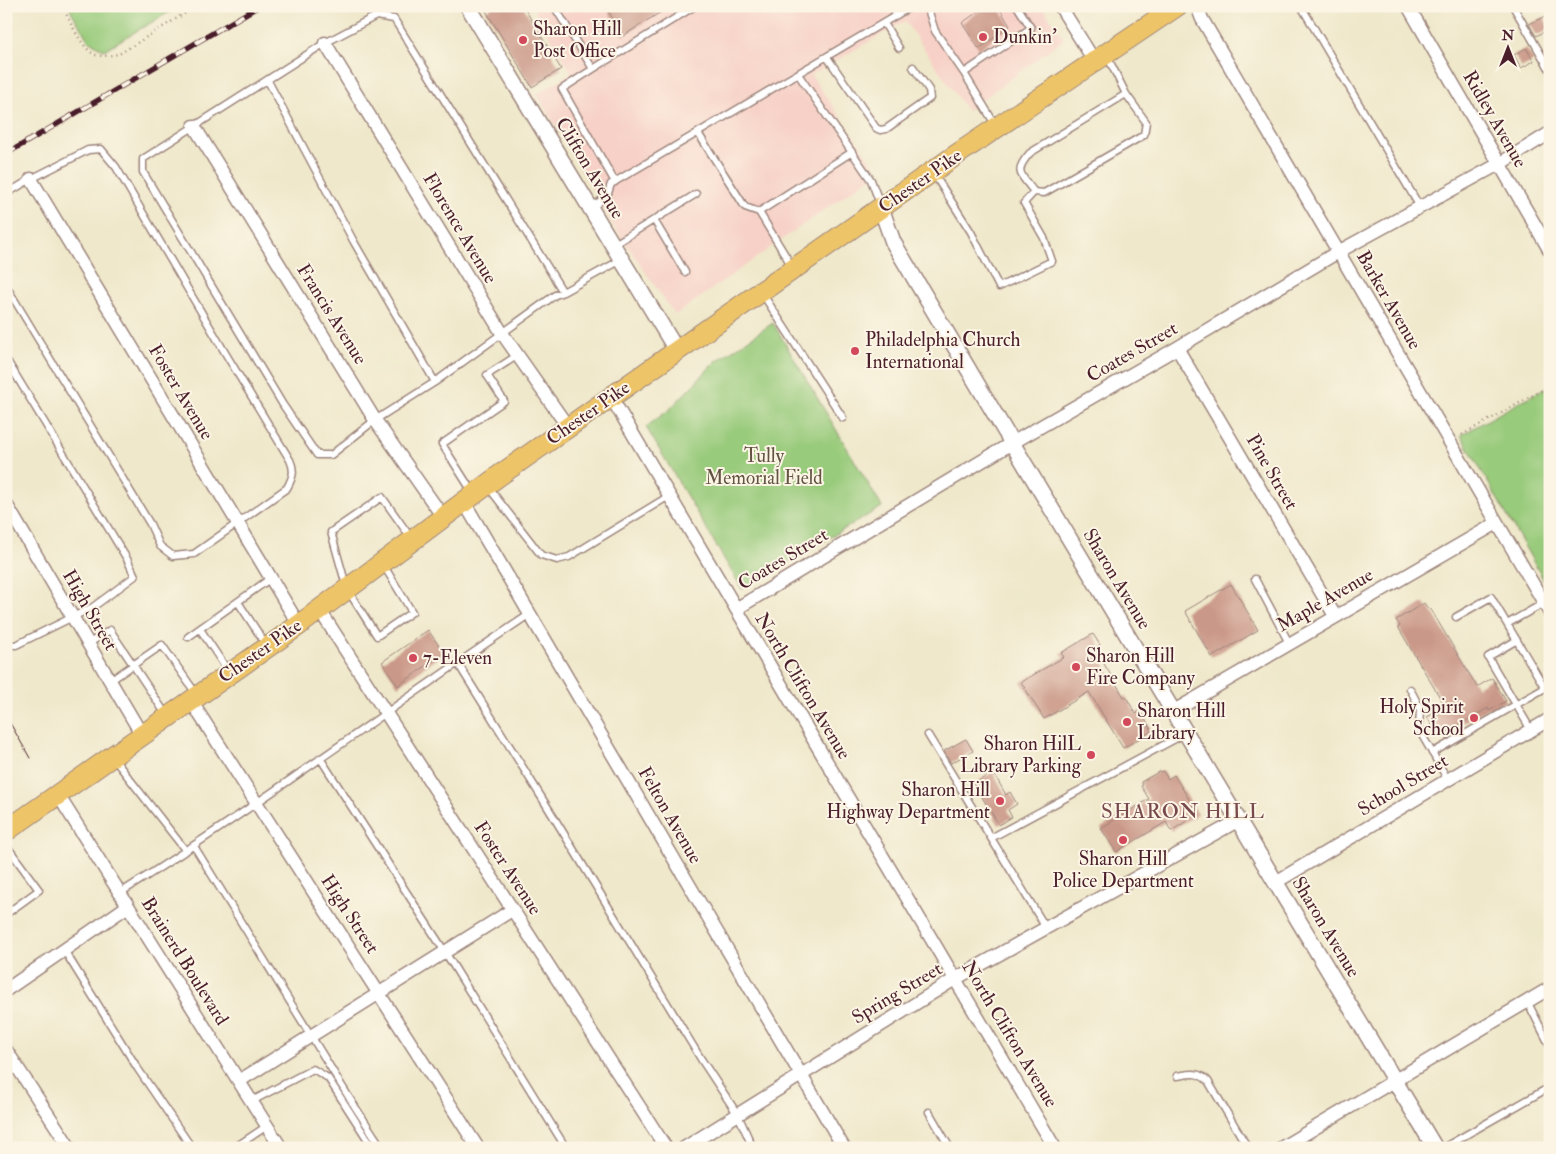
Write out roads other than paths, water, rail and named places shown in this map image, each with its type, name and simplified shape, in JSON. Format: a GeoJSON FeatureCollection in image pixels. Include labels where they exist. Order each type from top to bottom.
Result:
{"type":"FeatureCollection","features":[{"type":"Feature","properties":{"kind":"main road","name":"Chester Pike"},"geometry":{"type":"LineString","coordinates":[[6,831],[299,625],[443,517],[677,350],[933,172],[1177,6]]}},
{"type":"Feature","properties":{"kind":"street","name":"Clifton Avenue"},"geometry":{"type":"LineString","coordinates":[[468,6],[677,350]]}},
{"type":"Feature","properties":{"kind":"street"},"geometry":{"type":"LineString","coordinates":[[1060,6],[1101,58]]}},
{"type":"Feature","properties":{"kind":"street","name":"Barker Avenue"},"geometry":{"type":"LineString","coordinates":[[1197,6],[1202,18],[1338,252],[1547,608]]}},
{"type":"Feature","properties":{"kind":"street","name":"Ridley Avenue"},"geometry":{"type":"LineString","coordinates":[[1408,6],[1550,251]]}},
{"type":"Feature","properties":{"kind":"street","name":"Florence Avenue"},"geometry":{"type":"LineString","coordinates":[[326,44],[502,333],[568,427]]}},
{"type":"Feature","properties":{"kind":"street","name":"Francis Avenue"},"geometry":{"type":"LineString","coordinates":[[194,126],[375,420],[443,517]]}},
{"type":"Feature","properties":{"kind":"street","name":"Coates Street"},"geometry":{"type":"LineString","coordinates":[[736,609],[1012,443],[1338,252],[1499,164],[1550,133]]}},
{"type":"Feature","properties":{"kind":"street","name":"Foster Avenue"},"geometry":{"type":"LineString","coordinates":[[31,179],[299,625]]}},
{"type":"Feature","properties":{"kind":"street","name":"Sharon Avenue"},"geometry":{"type":"LineString","coordinates":[[881,208],[893,242],[1434,1148]]}},
{"type":"Feature","properties":{"kind":"street","name":"Pine Street"},"geometry":{"type":"LineString","coordinates":[[1177,348],[1334,616]]}},
{"type":"Feature","properties":{"kind":"street","name":"North Clifton Avenue"},"geometry":{"type":"LineString","coordinates":[[611,397],[1055,1148]]}},
{"type":"Feature","properties":{"kind":"street","name":"Felton Avenue"},"geometry":{"type":"LineString","coordinates":[[475,494],[530,614],[844,1148]]}},
{"type":"Feature","properties":{"kind":"street","name":"High Street"},"geometry":{"type":"LineString","coordinates":[[6,504],[142,735]]}},
{"type":"Feature","properties":{"kind":"street","name":"Maple Avenue"},"geometry":{"type":"LineString","coordinates":[[1174,711],[1497,522]]}},
{"type":"Feature","properties":{"kind":"street","name":"Foster Avenue"},"geometry":{"type":"LineString","coordinates":[[319,609],[666,1148]]}},
{"type":"Feature","properties":{"kind":"street","name":"High Street"},"geometry":{"type":"LineString","coordinates":[[194,698],[256,802],[478,1148]]}},
{"type":"Feature","properties":{"kind":"street","name":"School Street"},"geometry":{"type":"LineString","coordinates":[[1276,882],[1550,719]]}},
{"type":"Feature","properties":{"kind":"street","name":"Brainerd Boulevard"},"geometry":{"type":"LineString","coordinates":[[58,794],[281,1148]]}},
{"type":"Feature","properties":{"kind":"street","name":"Spring Street"},"geometry":{"type":"LineString","coordinates":[[684,1148],[955,979],[1239,820]]}},
{"type":"Feature","properties":{"kind":"street"},"geometry":{"type":"LineString","coordinates":[[6,990],[128,906]]}},
{"type":"Feature","properties":{"kind":"street"},"geometry":{"type":"LineString","coordinates":[[239,1081],[512,910]]}},
{"type":"Feature","properties":{"kind":"street"},"geometry":{"type":"LineString","coordinates":[[1281,1148],[1550,988]]}},
{"type":"Feature","properties":{"kind":"street"},"geometry":{"type":"LineString","coordinates":[[6,1050],[70,1148]]}},
{"type":"Feature","properties":{"kind":"lane"},"geometry":{"type":"LineString","coordinates":[[554,6],[593,69]]}},
{"type":"Feature","properties":{"kind":"lane"},"geometry":{"type":"LineString","coordinates":[[615,182],[562,89],[695,6]]}},
{"type":"Feature","properties":{"kind":"lane"},"geometry":{"type":"LineString","coordinates":[[891,6],[897,16]]}},
{"type":"Feature","properties":{"kind":"lane"},"geometry":{"type":"LineString","coordinates":[[591,208],[607,196],[611,184],[912,6]]}},
{"type":"Feature","properties":{"kind":"lane"},"geometry":{"type":"LineString","coordinates":[[927,6],[935,31],[964,73],[997,128]]}},
{"type":"Feature","properties":{"kind":"lane"},"geometry":{"type":"LineString","coordinates":[[964,73],[1031,28],[1017,6]]}},
{"type":"Feature","properties":{"kind":"lane"},"geometry":{"type":"LineString","coordinates":[[1301,6],[1420,207]]}},
{"type":"Feature","properties":{"kind":"lane"},"geometry":{"type":"LineString","coordinates":[[1513,6],[1550,70]]}},
{"type":"Feature","properties":{"kind":"lane"},"geometry":{"type":"LineString","coordinates":[[563,292],[394,19],[376,16],[326,44],[143,159],[143,172],[283,405],[316,455],[331,455],[375,420],[435,382],[555,295],[563,292],[622,260]]}},
{"type":"Feature","properties":{"kind":"lane"},"geometry":{"type":"LineString","coordinates":[[884,23],[899,48]]}},
{"type":"Feature","properties":{"kind":"lane"},"geometry":{"type":"LineString","coordinates":[[827,57],[876,128],[880,130],[886,129],[930,98],[929,90],[913,67]]}},
{"type":"Feature","properties":{"kind":"lane"},"geometry":{"type":"LineString","coordinates":[[1101,58],[1146,122],[1144,135],[1044,193],[1034,192],[1020,173],[1019,168],[1020,164],[1030,153],[1126,94]]}},
{"type":"Feature","properties":{"kind":"lane"},"geometry":{"type":"LineString","coordinates":[[798,74],[871,180],[881,208]]}},
{"type":"Feature","properties":{"kind":"lane"},"geometry":{"type":"LineString","coordinates":[[268,81],[354,242],[435,382]]}},
{"type":"Feature","properties":{"kind":"lane"},"geometry":{"type":"LineString","coordinates":[[698,133],[744,208],[760,212],[794,269]]}},
{"type":"Feature","properties":{"kind":"lane"},"geometry":{"type":"LineString","coordinates":[[6,194],[88,150],[101,150],[116,167],[290,460],[294,469],[292,479],[287,488],[194,554],[173,556],[160,546],[150,524],[6,286]]}},
{"type":"Feature","properties":{"kind":"lane"},"geometry":{"type":"LineString","coordinates":[[760,212],[852,152]]}},
{"type":"Feature","properties":{"kind":"lane"},"geometry":{"type":"LineString","coordinates":[[933,172],[971,232],[999,287],[1052,262],[1044,238],[1024,203],[1034,192]]}},
{"type":"Feature","properties":{"kind":"lane"},"geometry":{"type":"LineString","coordinates":[[613,245],[696,194]]}},
{"type":"Feature","properties":{"kind":"lane"},"geometry":{"type":"LineString","coordinates":[[654,220],[685,272]]}},
{"type":"Feature","properties":{"kind":"lane"},"geometry":{"type":"LineString","coordinates":[[762,292],[843,418]]}},
{"type":"Feature","properties":{"kind":"lane"},"geometry":{"type":"LineString","coordinates":[[518,355],[487,375],[504,401],[442,444],[475,494],[541,555],[557,560],[569,557],[669,496]]}},
{"type":"Feature","properties":{"kind":"lane"},"geometry":{"type":"LineString","coordinates":[[6,359],[122,550],[135,576],[94,607],[72,616],[16,645],[6,644]]}},
{"type":"Feature","properties":{"kind":"lane"},"geometry":{"type":"LineString","coordinates":[[382,563],[412,612],[377,636],[347,589],[331,532],[382,497],[412,540]]}},
{"type":"Feature","properties":{"kind":"lane"},"geometry":{"type":"LineString","coordinates":[[188,637],[271,578]]}},
{"type":"Feature","properties":{"kind":"lane"},"geometry":{"type":"LineString","coordinates":[[1255,579],[1289,643]]}},
{"type":"Feature","properties":{"kind":"lane"},"geometry":{"type":"LineString","coordinates":[[1432,753],[1545,688],[1491,597],[1456,617]]}},
{"type":"Feature","properties":{"kind":"lane"},"geometry":{"type":"LineString","coordinates":[[238,602],[268,647]]}},
{"type":"Feature","properties":{"kind":"lane"},"geometry":{"type":"LineString","coordinates":[[1507,624],[1547,608]]}},
{"type":"Feature","properties":{"kind":"lane"},"geometry":{"type":"LineString","coordinates":[[120,893],[194,846],[457,662],[530,614]]}},
{"type":"Feature","properties":{"kind":"lane"},"geometry":{"type":"LineString","coordinates":[[200,629],[230,673]]}},
{"type":"Feature","properties":{"kind":"lane"},"geometry":{"type":"LineString","coordinates":[[88,644],[110,630],[168,717]]}},
{"type":"Feature","properties":{"kind":"lane"},"geometry":{"type":"LineString","coordinates":[[1517,640],[1488,657],[1531,730]]}},
{"type":"Feature","properties":{"kind":"lane"},"geometry":{"type":"LineString","coordinates":[[110,681],[162,645],[194,698]]}},
{"type":"Feature","properties":{"kind":"lane"},"geometry":{"type":"LineString","coordinates":[[457,662],[701,1059],[738,1115],[753,1148]]}},
{"type":"Feature","properties":{"kind":"lane"},"geometry":{"type":"LineString","coordinates":[[1410,689],[1420,708],[1419,730],[1448,780]]}},
{"type":"Feature","properties":{"kind":"lane"},"geometry":{"type":"LineString","coordinates":[[991,838],[1186,732]]}},
{"type":"Feature","properties":{"kind":"lane"},"geometry":{"type":"LineString","coordinates":[[928,735],[1046,928]]}},
{"type":"Feature","properties":{"kind":"lane"},"geometry":{"type":"LineString","coordinates":[[112,756],[186,851]]}},
{"type":"Feature","properties":{"kind":"lane"},"geometry":{"type":"LineString","coordinates":[[320,758],[445,952],[566,1148]]}},
{"type":"Feature","properties":{"kind":"lane"},"geometry":{"type":"LineString","coordinates":[[6,845],[39,890],[6,914]]}},
{"type":"Feature","properties":{"kind":"lane"},"geometry":{"type":"LineString","coordinates":[[194,846],[382,1148]]}},
{"type":"Feature","properties":{"kind":"lane"},"geometry":{"type":"LineString","coordinates":[[64,950],[138,1069],[192,1148]]}},
{"type":"Feature","properties":{"kind":"lane"},"geometry":{"type":"LineString","coordinates":[[1527,1001],[1550,1046]]}},
{"type":"Feature","properties":{"kind":"lane"},"geometry":{"type":"LineString","coordinates":[[252,1101],[313,1069],[328,1078],[373,1148]]}},
{"type":"Feature","properties":{"kind":"lane"},"geometry":{"type":"LineString","coordinates":[[1177,1076],[1192,1073],[1199,1074],[1208,1081],[1248,1148]]}},
{"type":"Feature","properties":{"kind":"lane"},"geometry":{"type":"LineString","coordinates":[[1443,1148],[1550,1087]]}},
{"type":"Feature","properties":{"kind":"lane"},"geometry":{"type":"LineString","coordinates":[[929,1112],[950,1148]]}},
{"type":"Feature","properties":{"kind":"lane"},"geometry":{"type":"LineString","coordinates":[[234,1148],[267,1126]]}},
{"type":"Feature","properties":{"kind":"tram line"},"geometry":{"type":"LineString","coordinates":[[6,716],[30,758]]}},
{"type":"Feature","properties":{"kind":"railway"},"geometry":{"type":"LineString","coordinates":[[6,154],[259,6]]}},
{"type":"Feature","properties":{"kind":"place","name":"Dunkin'"},"geometry":{"type":"Point","coordinates":[983,37]}},
{"type":"Feature","properties":{"kind":"place","name":"Sharon Hill Post Office"},"geometry":{"type":"Point","coordinates":[523,40]}},
{"type":"Feature","properties":{"kind":"place","name":"Philadelphia Church International"},"geometry":{"type":"Point","coordinates":[855,351]}},
{"type":"Feature","properties":{"kind":"place","name":"7-Eleven"},"geometry":{"type":"Point","coordinates":[413,658]}},
{"type":"Feature","properties":{"kind":"place","name":"Sharon Hill Fire Company"},"geometry":{"type":"Point","coordinates":[1076,667]}},
{"type":"Feature","properties":{"kind":"place","name":"Holy Spirit School"},"geometry":{"type":"Point","coordinates":[1474,718]}},
{"type":"Feature","properties":{"kind":"place","name":"Sharon Hill Library"},"geometry":{"type":"Point","coordinates":[1127,722]}},
{"type":"Feature","properties":{"kind":"place","name":"Sharon HilL Library Parking"},"geometry":{"type":"Point","coordinates":[1091,755]}},
{"type":"Feature","properties":{"kind":"place","name":"Sharon Hill Highway Department"},"geometry":{"type":"Point","coordinates":[1000,801]}},
{"type":"Feature","properties":{"kind":"place","name":"Sharon Hill Police Department"},"geometry":{"type":"Point","coordinates":[1123,840]}},
{"type":"Feature","properties":{"kind":"district","name":"SHARON HILL"},"geometry":{"type":"Point","coordinates":[1183,811]}},
{"type":"Feature","properties":{"kind":"park label","name":"Tully Memorial Field"},"geometry":{"type":"Point","coordinates":[764,467]}}]}
